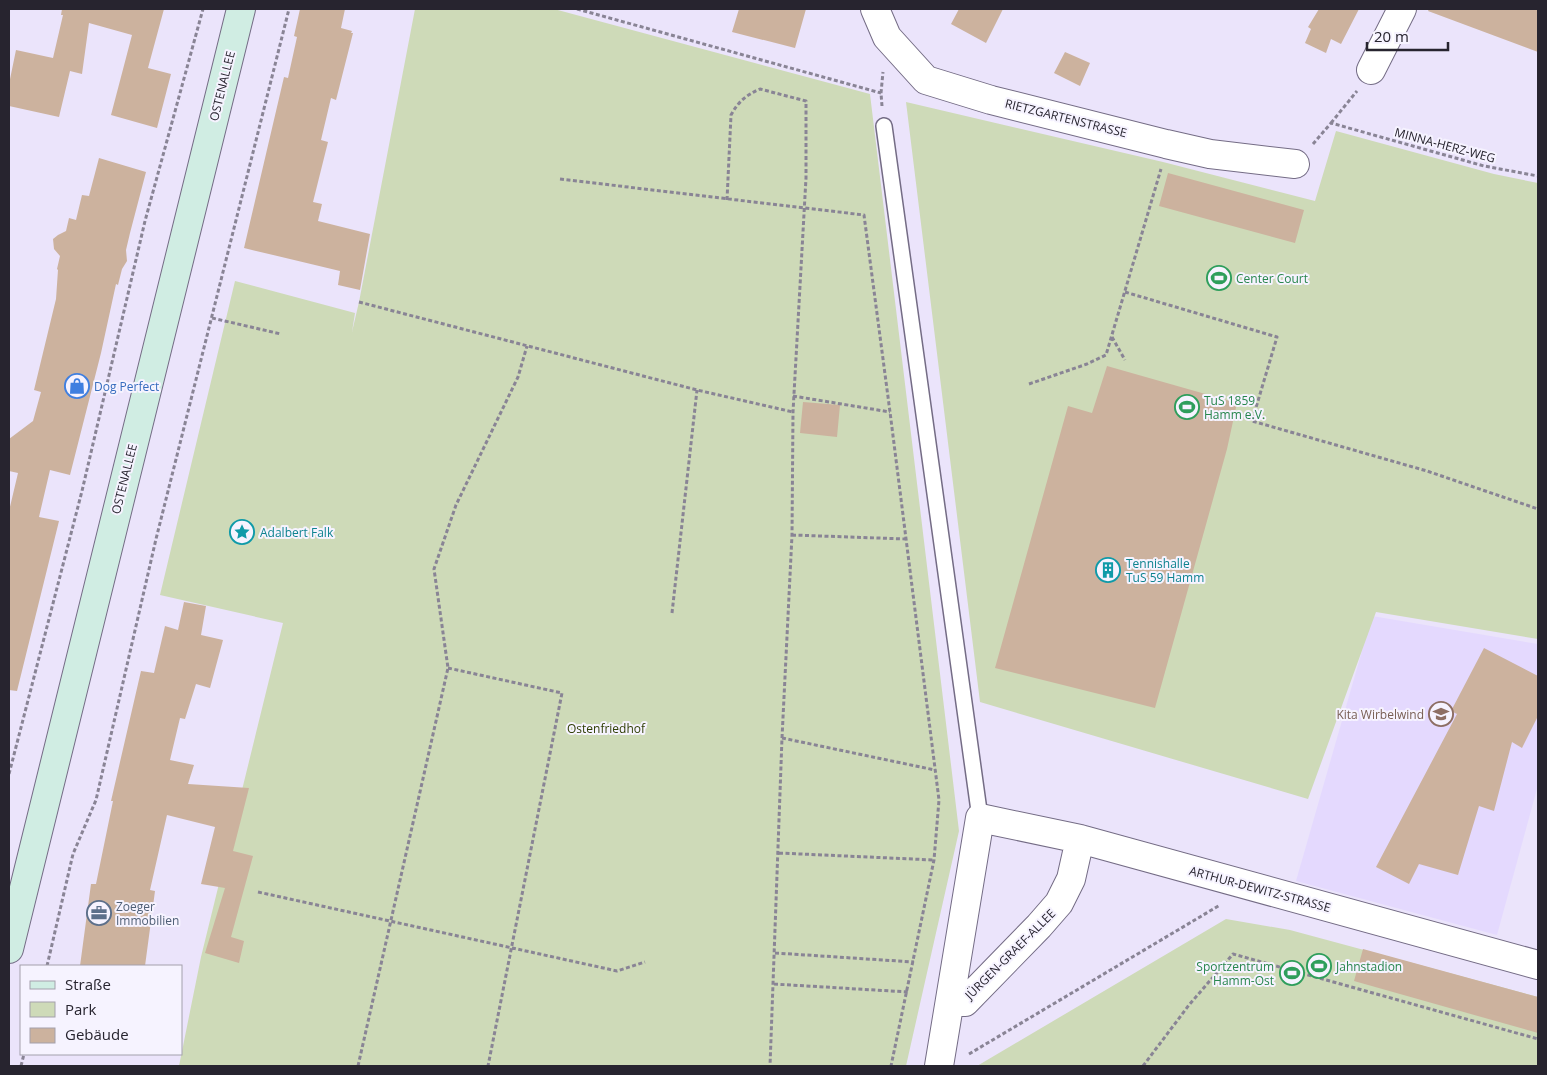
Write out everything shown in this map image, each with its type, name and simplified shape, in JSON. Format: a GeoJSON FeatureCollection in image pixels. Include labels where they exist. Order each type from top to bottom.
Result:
{"type":"FeatureCollection","features":[{"type":"Feature","properties":{"kind":"main road","name":"OSTENALLEE"},"geometry":{"type":"LineString","coordinates":[[9,949],[241,9]]}},
{"type":"Feature","properties":{"kind":"street","name":"RIETZGARTENSTRASSE"},"geometry":{"type":"LineString","coordinates":[[875,9],[887,37],[926,80],[991,100],[1166,144],[1210,154],[1295,164]]}},
{"type":"Feature","properties":{"kind":"street"},"geometry":{"type":"LineString","coordinates":[[1371,70],[1402,9]]}},
{"type":"Feature","properties":{"kind":"street","name":"ARTHUR-DEWITZ-STRASSE"},"geometry":{"type":"LineString","coordinates":[[980,818],[1080,839],[1538,965]]}},
{"type":"Feature","properties":{"kind":"street","name":"JÜRGEN-GRAEF-ALLEE"},"geometry":{"type":"LineString","coordinates":[[939,1066],[980,818]]}},
{"type":"Feature","properties":{"kind":"street","name":"JÜRGEN-GRAEF-ALLEE"},"geometry":{"type":"LineString","coordinates":[[950,1001],[965,1002],[1060,903],[1071,879],[1080,839]]}},
{"type":"Feature","properties":{"kind":"lane"},"geometry":{"type":"LineString","coordinates":[[884,126],[980,818]]}},
{"type":"Feature","properties":{"kind":"path"},"geometry":{"type":"LineString","coordinates":[[9,774],[82,490],[145,222],[203,9]]}},
{"type":"Feature","properties":{"kind":"path"},"geometry":{"type":"LineString","coordinates":[[47,965],[73,854],[96,800],[156,540],[289,9]]}},
{"type":"Feature","properties":{"kind":"path"},"geometry":{"type":"LineString","coordinates":[[577,9],[881,93]]}},
{"type":"Feature","properties":{"kind":"path"},"geometry":{"type":"LineString","coordinates":[[884,126],[881,93],[887,37]]}},
{"type":"Feature","properties":{"kind":"path"},"geometry":{"type":"LineString","coordinates":[[1295,164],[1332,123],[1371,70]]}},
{"type":"Feature","properties":{"kind":"path"},"geometry":{"type":"LineString","coordinates":[[727,200],[731,115],[737,104],[748,94],[760,89],[806,101],[806,178],[793,396],[792,535],[782,738],[776,953],[770,1066]]}},
{"type":"Feature","properties":{"kind":"path","name":"MINNA-HERZ-WEG"},"geometry":{"type":"LineString","coordinates":[[1332,123],[1484,166],[1538,176]]}},
{"type":"Feature","properties":{"kind":"path"},"geometry":{"type":"LineString","coordinates":[[1029,384],[1087,364],[1106,355],[1163,162],[1166,144]]}},
{"type":"Feature","properties":{"kind":"path"},"geometry":{"type":"LineString","coordinates":[[560,179],[864,215],[938,800],[934,860],[908,992],[891,1066]]}},
{"type":"Feature","properties":{"kind":"path"},"geometry":{"type":"LineString","coordinates":[[1125,292],[1277,338],[1252,421],[1427,471],[1538,509]]}},
{"type":"Feature","properties":{"kind":"path"},"geometry":{"type":"LineString","coordinates":[[359,302],[697,390],[793,412]]}},
{"type":"Feature","properties":{"kind":"path"},"geometry":{"type":"LineString","coordinates":[[212,318],[282,334]]}},
{"type":"Feature","properties":{"kind":"path"},"geometry":{"type":"LineString","coordinates":[[1112,336],[1125,360]]}},
{"type":"Feature","properties":{"kind":"path"},"geometry":{"type":"LineString","coordinates":[[358,1066],[448,668],[434,569],[456,505],[518,377],[527,346]]}},
{"type":"Feature","properties":{"kind":"path"},"geometry":{"type":"LineString","coordinates":[[672,613],[697,390]]}},
{"type":"Feature","properties":{"kind":"path"},"geometry":{"type":"LineString","coordinates":[[793,396],[890,412]]}},
{"type":"Feature","properties":{"kind":"path"},"geometry":{"type":"LineString","coordinates":[[792,535],[906,539]]}},
{"type":"Feature","properties":{"kind":"path"},"geometry":{"type":"LineString","coordinates":[[448,668],[562,692],[488,1066]]}},
{"type":"Feature","properties":{"kind":"path"},"geometry":{"type":"LineString","coordinates":[[782,738],[934,770]]}},
{"type":"Feature","properties":{"kind":"path"},"geometry":{"type":"LineString","coordinates":[[778,853],[934,860]]}},
{"type":"Feature","properties":{"kind":"path"},"geometry":{"type":"LineString","coordinates":[[966,1056],[1251,887]]}},
{"type":"Feature","properties":{"kind":"path"},"geometry":{"type":"LineString","coordinates":[[258,892],[617,971],[644,962]]}},
{"type":"Feature","properties":{"kind":"path"},"geometry":{"type":"LineString","coordinates":[[776,953],[914,962]]}},
{"type":"Feature","properties":{"kind":"path"},"geometry":{"type":"LineString","coordinates":[[1142,1066],[1189,1005],[1233,954],[1538,1039]]}},
{"type":"Feature","properties":{"kind":"path"},"geometry":{"type":"LineString","coordinates":[[774,984],[908,992]]}},
{"type":"Feature","properties":{"kind":"shaded area","name":"Kita Wirbelwind"},"geometry":{"type":"Polygon","coordinates":[[[1372,616],[1538,644],[1538,785],[1497,935],[1296,881],[1372,616]]]}},
{"type":"Feature","properties":{"kind":"green space","name":"Ostenfriedhof"},"geometry":{"type":"Polygon","coordinates":[[[415,9],[554,9],[870,94],[959,831],[906,1066],[179,1066],[201,957],[283,623],[160,595],[235,281],[355,313],[352,332],[415,9]]]}},
{"type":"Feature","properties":{"kind":"green space","name":"TuS 1859 Hamm e.V."},"geometry":{"type":"Polygon","coordinates":[[[906,102],[1163,162],[1315,201],[1336,131],[1494,174],[1538,183],[1538,639],[1376,612],[1308,799],[980,702],[906,102]]]}},
{"type":"Feature","properties":{"kind":"green space","name":"Sportzentrum Hamm-Ost"},"geometry":{"type":"Polygon","coordinates":[[[1226,919],[1290,930],[1538,997],[1538,1066],[977,1066],[1226,919]]]}},
{"type":"Feature","properties":{"kind":"building"},"geometry":{"type":"Polygon","coordinates":[[[62,9],[164,9],[148,68],[171,74],[157,128],[111,115],[132,35],[89,23],[82,74],[70,71],[59,117],[9,106],[9,84],[16,50],[53,58],[63,15],[61,15],[62,9]]]}},
{"type":"Feature","properties":{"kind":"building"},"geometry":{"type":"Polygon","coordinates":[[[300,9],[345,9],[341,28],[353,33],[336,100],[331,98],[321,140],[328,142],[313,202],[322,204],[318,221],[370,234],[360,290],[338,285],[340,271],[244,248],[284,77],[288,78],[297,37],[294,36],[300,9]]]}},
{"type":"Feature","properties":{"kind":"building"},"geometry":{"type":"Polygon","coordinates":[[[739,9],[806,9],[795,48],[732,32],[739,9]]]}},
{"type":"Feature","properties":{"kind":"building"},"geometry":{"type":"Polygon","coordinates":[[[959,9],[1003,9],[986,43],[951,24],[959,9]]]}},
{"type":"Feature","properties":{"kind":"building"},"geometry":{"type":"Polygon","coordinates":[[[1319,9],[1359,9],[1341,44],[1331,39],[1326,53],[1305,43],[1311,29],[1308,27],[1319,9]]]}},
{"type":"Feature","properties":{"kind":"building"},"geometry":{"type":"Polygon","coordinates":[[[1429,9],[1538,9],[1538,52],[1428,11],[1429,9]]]}},
{"type":"Feature","properties":{"kind":"building"},"geometry":{"type":"Polygon","coordinates":[[[1065,52],[1090,63],[1080,86],[1054,73],[1065,52]]]}},
{"type":"Feature","properties":{"kind":"building"},"geometry":{"type":"Polygon","coordinates":[[[99,158],[146,172],[126,250],[127,261],[122,269],[118,285],[116,284],[101,353],[70,475],[50,470],[39,517],[59,521],[17,691],[9,690],[9,511],[18,473],[9,471],[9,439],[33,421],[41,392],[34,390],[56,299],[57,269],[60,256],[54,249],[53,239],[66,231],[69,218],[76,220],[82,195],[89,196],[99,158]]]}},
{"type":"Feature","properties":{"kind":"building"},"geometry":{"type":"Polygon","coordinates":[[[1168,173],[1304,210],[1295,243],[1159,206],[1168,173]]]}},
{"type":"Feature","properties":{"kind":"building","name":"Tennishalle TuS 59 Hamm"},"geometry":{"type":"Polygon","coordinates":[[[1107,366],[1237,403],[1227,449],[1155,708],[995,668],[1068,406],[1092,413],[1107,366]]]}},
{"type":"Feature","properties":{"kind":"building"},"geometry":{"type":"Polygon","coordinates":[[[803,402],[840,405],[837,437],[800,433],[803,402]]]}},
{"type":"Feature","properties":{"kind":"building"},"geometry":{"type":"Polygon","coordinates":[[[184,602],[206,606],[201,635],[223,640],[210,688],[196,684],[185,719],[180,718],[170,760],[194,765],[188,784],[249,788],[233,851],[253,856],[231,937],[244,941],[239,963],[205,953],[225,888],[201,884],[215,827],[167,815],[150,890],[155,891],[145,965],[80,965],[91,884],[96,884],[113,801],[111,801],[141,671],[154,673],[165,626],[178,630],[184,602]]]}},
{"type":"Feature","properties":{"kind":"building"},"geometry":{"type":"Polygon","coordinates":[[[1484,648],[1538,676],[1538,716],[1522,748],[1512,742],[1494,811],[1479,806],[1458,875],[1419,864],[1409,884],[1376,867],[1457,714],[1451,711],[1484,648]]]}},
{"type":"Feature","properties":{"kind":"building"},"geometry":{"type":"Polygon","coordinates":[[[1363,949],[1538,997],[1538,1033],[1354,981],[1363,949]]]}},
{"type":"Feature","properties":{"kind":"place","name":"Center Court"},"geometry":{"type":"Point","coordinates":[1219,278]}},
{"type":"Feature","properties":{"kind":"place","name":"Dog Perfect"},"geometry":{"type":"Point","coordinates":[77,386]}},
{"type":"Feature","properties":{"kind":"place","name":"TuS 1859 Hamm e.V."},"geometry":{"type":"Point","coordinates":[1187,407]}},
{"type":"Feature","properties":{"kind":"place","name":"Adalbert Falk"},"geometry":{"type":"Point","coordinates":[242,532]}},
{"type":"Feature","properties":{"kind":"place","name":"Tennishalle TuS 59 Hamm"},"geometry":{"type":"Point","coordinates":[1108,570]}},
{"type":"Feature","properties":{"kind":"place","name":"Kita Wirbelwind"},"geometry":{"type":"Point","coordinates":[1441,714]}},
{"type":"Feature","properties":{"kind":"place","name":"Zoeger Immobilien"},"geometry":{"type":"Point","coordinates":[99,913]}},
{"type":"Feature","properties":{"kind":"place","name":"Jahnstadion"},"geometry":{"type":"Point","coordinates":[1319,966]}},
{"type":"Feature","properties":{"kind":"place","name":"Sportzentrum Hamm-Ost"},"geometry":{"type":"Point","coordinates":[1292,973]}}]}
